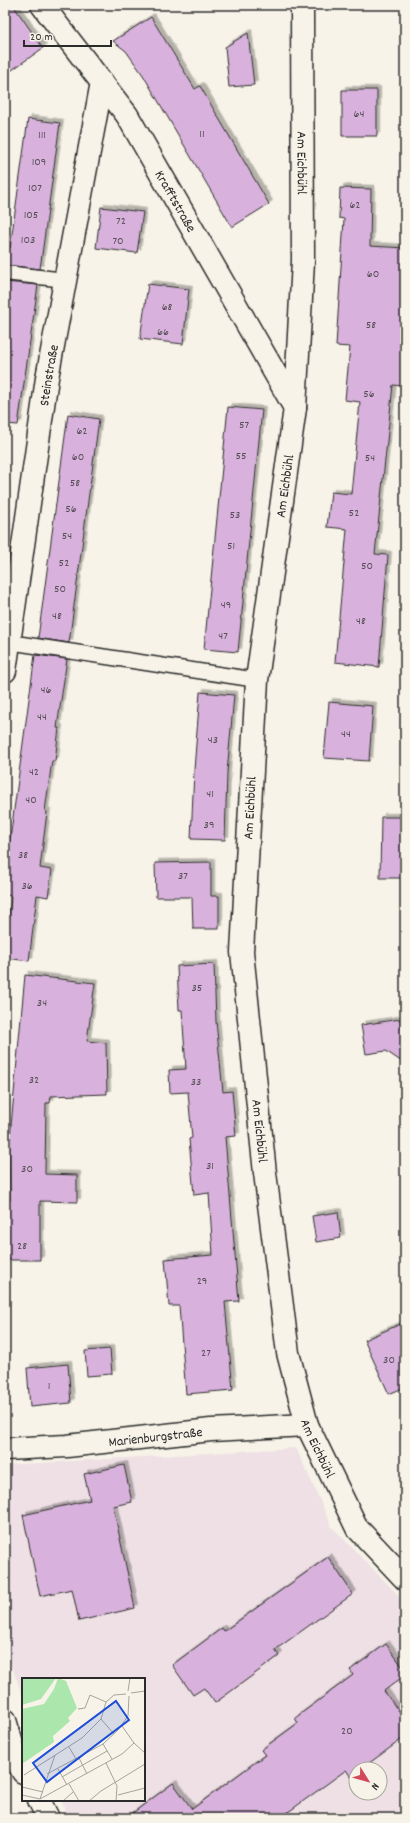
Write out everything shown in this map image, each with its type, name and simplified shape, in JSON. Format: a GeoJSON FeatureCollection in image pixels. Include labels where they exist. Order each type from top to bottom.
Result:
{"type":"FeatureCollection","features":[{"type":"Feature","properties":{"kind":"street","name":"Krafftstraße"},"geometry":{"type":"LineString","coordinates":[[42,5],[127,115],[295,408]]}},
{"type":"Feature","properties":{"kind":"street","name":"Am Eichbühl"},"geometry":{"type":"LineString","coordinates":[[302,5],[303,261],[295,408],[257,680],[242,952],[265,1173],[288,1352],[307,1425],[357,1528],[405,1578]]}},
{"type":"Feature","properties":{"kind":"street","name":"Steinstraße"},"geometry":{"type":"LineString","coordinates":[[5,671],[47,378],[102,82]]}},
{"type":"Feature","properties":{"kind":"street","name":"Marienburgstraße"},"geometry":{"type":"LineString","coordinates":[[5,1449],[67,1446],[211,1430],[307,1425]]}},
{"type":"Feature","properties":{"kind":"street"},"geometry":{"type":"LineString","coordinates":[[5,1720],[17,1761],[22,1770]]}},
{"type":"Feature","properties":{"kind":"street"},"geometry":{"type":"LineString","coordinates":[[40,1801],[48,1818]]}},
{"type":"Feature","properties":{"kind":"lane"},"geometry":{"type":"LineString","coordinates":[[5,273],[65,280]]}},
{"type":"Feature","properties":{"kind":"lane"},"geometry":{"type":"LineString","coordinates":[[9,642],[257,680]]}},
{"type":"Feature","properties":{"kind":"shaded area"},"geometry":{"type":"Polygon","coordinates":[[[296,1448],[332,1527],[405,1602],[405,1818],[68,1818],[61,1801],[145,1801],[145,1678],[22,1678],[22,1694],[8,1656],[5,1637],[5,1465],[296,1448]]]}},
{"type":"Feature","properties":{"kind":"building"},"geometry":{"type":"Polygon","coordinates":[[[5,5],[13,5],[43,48],[5,75],[5,5]]]}},
{"type":"Feature","properties":{"kind":"building"},"geometry":{"type":"Polygon","coordinates":[[[151,17],[195,89],[200,86],[269,204],[232,227],[143,75],[126,51],[113,41],[151,17]]]}},
{"type":"Feature","properties":{"kind":"building"},"geometry":{"type":"Polygon","coordinates":[[[248,33],[254,85],[229,87],[225,47],[248,33]]]}},
{"type":"Feature","properties":{"kind":"building"},"geometry":{"type":"Polygon","coordinates":[[[342,90],[377,90],[377,136],[342,136],[342,90]]]}},
{"type":"Feature","properties":{"kind":"building"},"geometry":{"type":"Polygon","coordinates":[[[28,119],[60,123],[40,269],[5,265],[5,247],[10,248],[28,119]]]}},
{"type":"Feature","properties":{"kind":"building"},"geometry":{"type":"Polygon","coordinates":[[[340,188],[371,189],[370,246],[405,248],[405,359],[403,386],[393,385],[375,554],[388,555],[379,667],[335,662],[347,529],[327,527],[331,492],[351,494],[360,402],[345,400],[350,347],[336,346],[344,219],[339,218],[340,188]]]}},
{"type":"Feature","properties":{"kind":"building"},"geometry":{"type":"Polygon","coordinates":[[[101,207],[143,212],[137,253],[96,248],[101,207]]]}},
{"type":"Feature","properties":{"kind":"building"},"geometry":{"type":"Polygon","coordinates":[[[5,282],[38,285],[18,425],[5,424],[5,282]]]}},
{"type":"Feature","properties":{"kind":"building"},"geometry":{"type":"Polygon","coordinates":[[[148,284],[189,289],[183,344],[140,339],[148,284]]]}},
{"type":"Feature","properties":{"kind":"building"},"geometry":{"type":"Polygon","coordinates":[[[228,407],[262,410],[238,652],[204,649],[228,407]]]}},
{"type":"Feature","properties":{"kind":"building"},"geometry":{"type":"Polygon","coordinates":[[[68,414],[99,419],[69,643],[38,638],[68,414]]]}},
{"type":"Feature","properties":{"kind":"building"},"geometry":{"type":"Polygon","coordinates":[[[35,655],[67,659],[57,728],[59,728],[55,761],[52,761],[45,811],[47,812],[40,868],[52,870],[48,897],[37,895],[29,961],[5,958],[11,896],[5,895],[5,876],[35,655]]]}},
{"type":"Feature","properties":{"kind":"building"},"geometry":{"type":"Polygon","coordinates":[[[200,692],[234,695],[227,773],[225,840],[191,839],[194,770],[200,692]]]}},
{"type":"Feature","properties":{"kind":"building"},"geometry":{"type":"Polygon","coordinates":[[[329,702],[373,706],[369,761],[324,758],[329,702]]]}},
{"type":"Feature","properties":{"kind":"building"},"geometry":{"type":"Polygon","coordinates":[[[381,817],[405,817],[405,878],[380,878],[381,817]]]}},
{"type":"Feature","properties":{"kind":"building"},"geometry":{"type":"Polygon","coordinates":[[[211,862],[211,896],[219,896],[219,929],[193,929],[192,897],[156,897],[155,863],[211,862]]]}},
{"type":"Feature","properties":{"kind":"building"},"geometry":{"type":"Polygon","coordinates":[[[214,964],[216,1021],[223,1092],[232,1091],[236,1136],[225,1137],[239,1301],[225,1302],[233,1390],[186,1394],[179,1306],[169,1306],[165,1259],[213,1255],[209,1193],[194,1195],[189,1139],[192,1138],[188,1092],[170,1093],[169,1070],[186,1069],[182,1010],[179,1010],[177,966],[214,964]]]}},
{"type":"Feature","properties":{"kind":"building"},"geometry":{"type":"Polygon","coordinates":[[[25,975],[95,983],[87,1041],[106,1043],[107,1094],[51,1096],[50,1103],[46,1103],[45,1174],[77,1175],[77,1202],[40,1201],[40,1260],[5,1260],[5,1201],[10,1200],[9,1147],[25,975]]]}},
{"type":"Feature","properties":{"kind":"building"},"geometry":{"type":"Polygon","coordinates":[[[400,1019],[405,1052],[405,1064],[386,1051],[366,1054],[361,1025],[400,1019]]]}},
{"type":"Feature","properties":{"kind":"building"},"geometry":{"type":"Polygon","coordinates":[[[338,1212],[341,1238],[316,1242],[312,1216],[338,1212]]]}},
{"type":"Feature","properties":{"kind":"building"},"geometry":{"type":"Polygon","coordinates":[[[405,1322],[405,1387],[389,1394],[364,1340],[405,1322]]]}},
{"type":"Feature","properties":{"kind":"building"},"geometry":{"type":"Polygon","coordinates":[[[110,1349],[112,1374],[87,1376],[85,1351],[110,1349]]]}},
{"type":"Feature","properties":{"kind":"building"},"geometry":{"type":"Polygon","coordinates":[[[68,1364],[71,1403],[30,1407],[27,1368],[68,1364]]]}},
{"type":"Feature","properties":{"kind":"building"},"geometry":{"type":"Polygon","coordinates":[[[124,1465],[132,1502],[113,1506],[135,1608],[79,1621],[72,1589],[40,1596],[23,1515],[90,1500],[84,1474],[124,1465]]]}},
{"type":"Feature","properties":{"kind":"building"},"geometry":{"type":"Polygon","coordinates":[[[328,1557],[353,1594],[275,1650],[279,1656],[215,1703],[204,1688],[193,1695],[172,1665],[222,1628],[224,1631],[328,1557]]]}},
{"type":"Feature","properties":{"kind":"building"},"geometry":{"type":"Polygon","coordinates":[[[386,1644],[405,1670],[405,1675],[384,1691],[405,1720],[405,1737],[372,1761],[348,1761],[348,1773],[346,1770],[280,1818],[126,1818],[173,1783],[192,1809],[265,1755],[261,1750],[298,1723],[295,1718],[353,1675],[350,1670],[386,1644]]]}}]}
